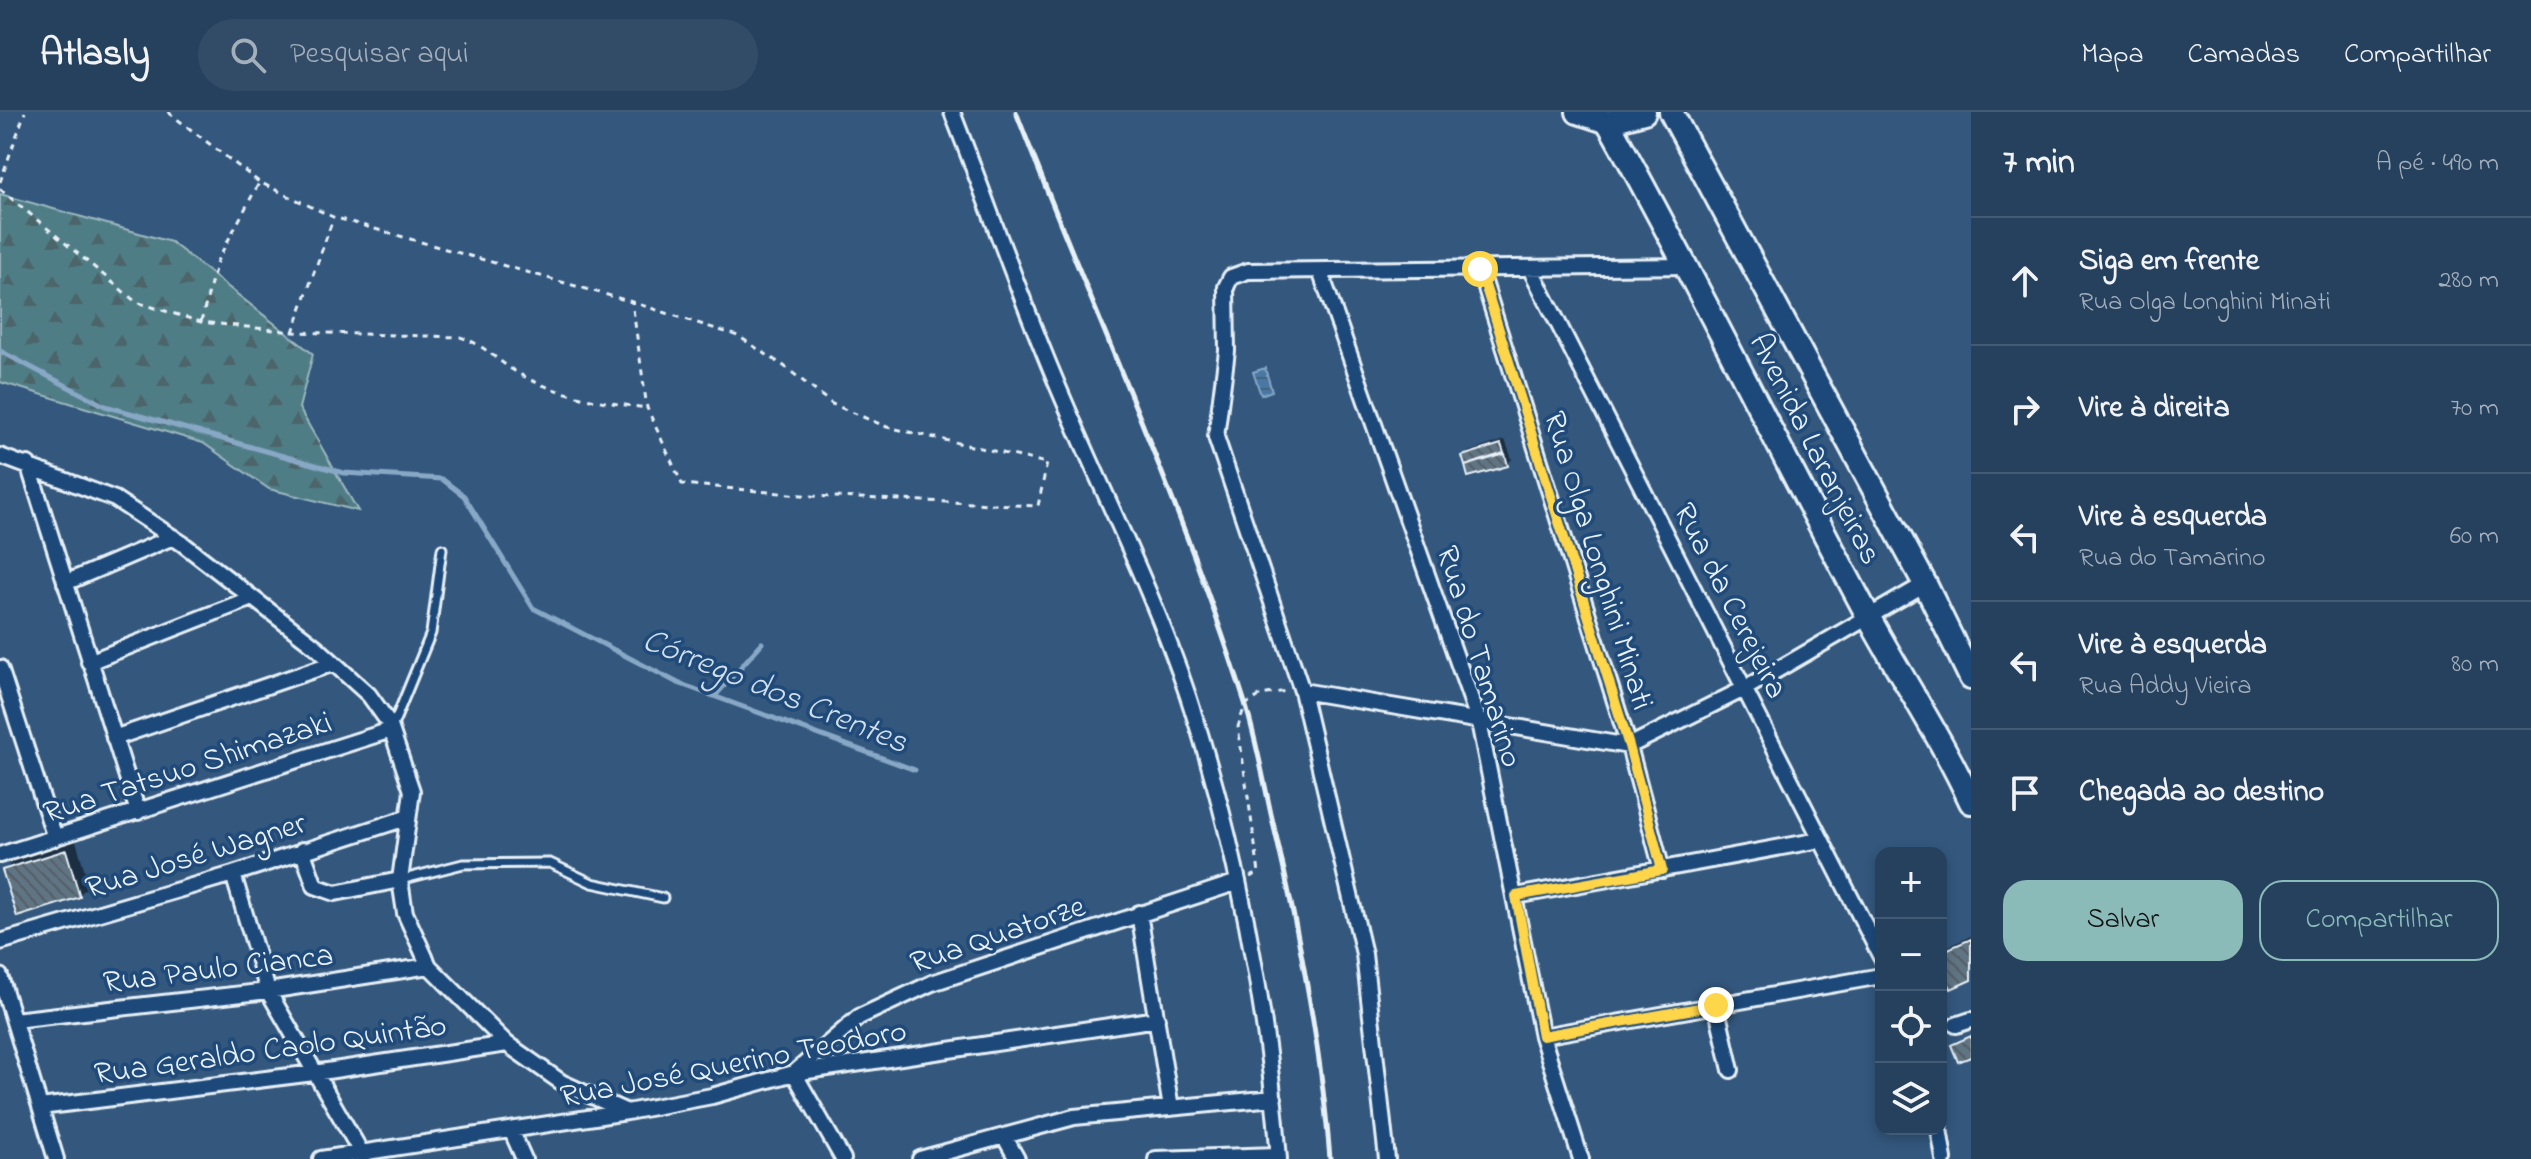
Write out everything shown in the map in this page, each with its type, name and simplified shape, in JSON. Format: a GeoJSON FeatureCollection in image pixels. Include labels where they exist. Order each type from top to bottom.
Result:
{"type":"FeatureCollection","features":[{"type":"Feature","properties":{"kind":"street"},"geometry":{"type":"LineString","coordinates":[[952,112],[1058,388],[1116,515],[1188,696],[1238,882],[1274,1098],[1279,1157],[1156,1159]]}},
{"type":"Feature","properties":{"kind":"street"},"geometry":{"type":"LineString","coordinates":[[1578,112],[1608,122],[1644,112]]}},
{"type":"Feature","properties":{"kind":"street","name":"Avenida Laranjeiras"},"geometry":{"type":"LineString","coordinates":[[1671,112],[1925,584],[1971,678]]}},
{"type":"Feature","properties":{"kind":"street","name":"Avenida Laranjeiras"},"geometry":{"type":"LineString","coordinates":[[1608,122],[1688,266],[1869,619],[1944,744],[1971,802]]}},
{"type":"Feature","properties":{"kind":"street"},"geometry":{"type":"LineString","coordinates":[[1387,1159],[1364,954],[1302,691],[1216,437],[1227,351],[1226,287],[1231,277],[1248,271],[1688,266]]}},
{"type":"Feature","properties":{"kind":"street","name":"Rua Olga Longhini Minati"},"geometry":{"type":"LineString","coordinates":[[1480,269],[1629,746],[1662,870]]}},
{"type":"Feature","properties":{"kind":"street","name":"Rua da Cerejeira"},"geometry":{"type":"LineString","coordinates":[[1531,270],[1875,945]]}},
{"type":"Feature","properties":{"kind":"street","name":"Rua do Tamarino"},"geometry":{"type":"LineString","coordinates":[[1320,271],[1479,722],[1542,1036],[1581,1159]]}},
{"type":"Feature","properties":{"kind":"street"},"geometry":{"type":"LineString","coordinates":[[0,456],[115,499],[173,537],[334,663],[369,695],[391,730],[412,791],[400,880],[405,913],[429,966],[507,1044],[561,1082],[627,1112]]}},
{"type":"Feature","properties":{"kind":"street"},"geometry":{"type":"LineString","coordinates":[[28,464],[138,812]]}},
{"type":"Feature","properties":{"kind":"street"},"geometry":{"type":"LineString","coordinates":[[65,583],[173,537]]}},
{"type":"Feature","properties":{"kind":"street"},"geometry":{"type":"LineString","coordinates":[[1302,691],[1629,746],[1746,688],[1925,584]]}},
{"type":"Feature","properties":{"kind":"street"},"geometry":{"type":"LineString","coordinates":[[89,662],[252,598]]}},
{"type":"Feature","properties":{"kind":"street"},"geometry":{"type":"LineString","coordinates":[[114,738],[334,663]]}},
{"type":"Feature","properties":{"kind":"street"},"geometry":{"type":"LineString","coordinates":[[0,668],[55,838]]}},
{"type":"Feature","properties":{"kind":"street","name":"Rua Tatsuo Shimazaki"},"geometry":{"type":"LineString","coordinates":[[0,855],[391,730]]}},
{"type":"Feature","properties":{"kind":"street","name":"Rua José Wagner"},"geometry":{"type":"LineString","coordinates":[[0,942],[233,874],[406,818]]}},
{"type":"Feature","properties":{"kind":"street"},"geometry":{"type":"LineString","coordinates":[[1516,896],[1820,840]]}},
{"type":"Feature","properties":{"kind":"street"},"geometry":{"type":"LineString","coordinates":[[302,850],[315,886],[335,893],[400,880]]}},
{"type":"Feature","properties":{"kind":"street"},"geometry":{"type":"LineString","coordinates":[[233,874],[268,991],[364,1156]]}},
{"type":"Feature","properties":{"kind":"street","name":"Rua Quatorze"},"geometry":{"type":"LineString","coordinates":[[794,1073],[859,1017],[932,983],[1238,882]]}},
{"type":"Feature","properties":{"kind":"street"},"geometry":{"type":"LineString","coordinates":[[1139,913],[1171,1108]]}},
{"type":"Feature","properties":{"kind":"street","name":"Rua Paulo Cianca"},"geometry":{"type":"LineString","coordinates":[[14,1020],[268,991],[429,966]]}},
{"type":"Feature","properties":{"kind":"street"},"geometry":{"type":"LineString","coordinates":[[0,976],[56,1159]]}},
{"type":"Feature","properties":{"kind":"street"},"geometry":{"type":"LineString","coordinates":[[1542,1036],[1875,977]]}},
{"type":"Feature","properties":{"kind":"street"},"geometry":{"type":"LineString","coordinates":[[1716,1005],[1731,1070]]}},
{"type":"Feature","properties":{"kind":"street","name":"Rua José Querino Teodoro"},"geometry":{"type":"LineString","coordinates":[[321,1159],[364,1156],[627,1112],[712,1096],[794,1073],[1157,1019]]}},
{"type":"Feature","properties":{"kind":"street"},"geometry":{"type":"LineString","coordinates":[[1956,1025],[1971,1020]]}},
{"type":"Feature","properties":{"kind":"street","name":"Rua Geraldo Caolo Quintão"},"geometry":{"type":"LineString","coordinates":[[40,1107],[314,1073],[507,1044]]}},
{"type":"Feature","properties":{"kind":"street"},"geometry":{"type":"LineString","coordinates":[[794,1073],[843,1159]]}},
{"type":"Feature","properties":{"kind":"street"},"geometry":{"type":"LineString","coordinates":[[920,1159],[1074,1117],[1274,1098]]}},
{"type":"Feature","properties":{"kind":"street"},"geometry":{"type":"LineString","coordinates":[[512,1132],[524,1159]]}},
{"type":"Feature","properties":{"kind":"street"},"geometry":{"type":"LineString","coordinates":[[1940,1135],[1944,1159]]}},
{"type":"Feature","properties":{"kind":"street"},"geometry":{"type":"LineString","coordinates":[[1004,1136],[1017,1159]]}},
{"type":"Feature","properties":{"kind":"lane"},"geometry":{"type":"LineString","coordinates":[[391,730],[431,633],[442,549]]}},
{"type":"Feature","properties":{"kind":"lane"},"geometry":{"type":"LineString","coordinates":[[400,880],[463,864],[550,863],[592,883],[663,898]]}},
{"type":"Feature","properties":{"kind":"path"},"geometry":{"type":"LineString","coordinates":[[0,182],[25,112]]}},
{"type":"Feature","properties":{"kind":"path"},"geometry":{"type":"LineString","coordinates":[[168,112],[259,182],[333,217],[632,302],[738,336],[832,404],[887,427],[1047,463],[1038,506],[812,496],[682,484],[647,408],[632,302]]}},
{"type":"Feature","properties":{"kind":"path"},"geometry":{"type":"LineString","coordinates":[[201,322],[217,261],[259,182]]}},
{"type":"Feature","properties":{"kind":"path"},"geometry":{"type":"LineString","coordinates":[[0,189],[136,302],[201,322],[293,332],[460,337],[481,344],[513,370],[549,387],[602,402],[647,408]]}},
{"type":"Feature","properties":{"kind":"path"},"geometry":{"type":"LineString","coordinates":[[293,332],[333,217]]}},
{"type":"Feature","properties":{"kind":"path"},"geometry":{"type":"LineString","coordinates":[[1238,882],[1259,873],[1238,727],[1245,705],[1261,695],[1302,691]]}},
{"type":"Feature","properties":{"kind":"green space"},"geometry":{"type":"Polygon","coordinates":[[[0,194],[171,242],[313,354],[299,408],[358,511],[269,489],[203,443],[0,382],[0,194]]]}},
{"type":"Feature","properties":{"kind":"water"},"geometry":{"type":"Polygon","coordinates":[[[1265,368],[1272,391],[1261,395],[1253,372],[1265,368]]]}},
{"type":"Feature","properties":{"kind":"building"},"geometry":{"type":"Polygon","coordinates":[[[1501,444],[1504,453],[1465,466],[1462,456],[1501,444]]]}},
{"type":"Feature","properties":{"kind":"building"},"geometry":{"type":"Polygon","coordinates":[[[1505,454],[1508,466],[1468,477],[1465,466],[1505,454]]]}},
{"type":"Feature","properties":{"kind":"building"},"geometry":{"type":"Polygon","coordinates":[[[66,850],[80,897],[17,917],[2,870],[66,850]]]}},
{"type":"Feature","properties":{"kind":"building"},"geometry":{"type":"Polygon","coordinates":[[[1971,939],[1971,980],[1951,989],[1947,980],[1947,949],[1971,939]]]}},
{"type":"Feature","properties":{"kind":"building"},"geometry":{"type":"Polygon","coordinates":[[[1971,1036],[1971,1057],[1958,1062],[1951,1045],[1971,1036]]]}},
{"type":"Feature","properties":{"kind":"waterway","name":"Córrego dos Crentes"},"geometry":{"type":"LineString","coordinates":[[0,351],[105,406],[344,473],[442,479],[464,496],[533,608],[678,683],[915,770]]}},
{"type":"Feature","properties":{"kind":"waterway"},"geometry":{"type":"LineString","coordinates":[[715,696],[762,643]]}},
{"type":"Feature","properties":{"kind":"railway"},"geometry":{"type":"LineString","coordinates":[[1016,112],[1193,553],[1245,703],[1299,942],[1321,1072],[1330,1159]]}},
{"type":"Feature","properties":{"kind":"route"},"geometry":{"type":"LineString","coordinates":[[1480,269],[1629,746],[1662,870],[1516,896],[1542,1036],[1716,1005]]}}]}
